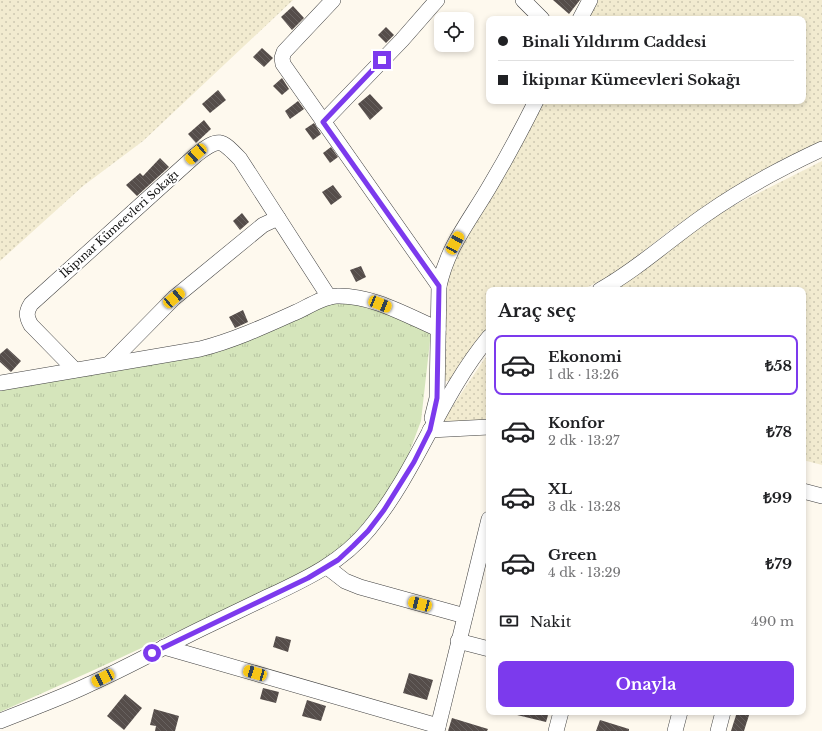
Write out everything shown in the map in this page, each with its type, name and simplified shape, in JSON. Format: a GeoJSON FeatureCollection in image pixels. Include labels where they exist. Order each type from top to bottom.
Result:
{"type":"FeatureCollection","features":[{"type":"Feature","properties":{"kind":"street"},"geometry":{"type":"LineString","coordinates":[[333,0],[288,46],[282,58],[283,64],[439,286]]}},
{"type":"Feature","properties":{"kind":"street"},"geometry":{"type":"LineString","coordinates":[[323,122],[402,40],[437,0]]}},
{"type":"Feature","properties":{"kind":"street"},"geometry":{"type":"LineString","coordinates":[[523,0],[539,16]]}},
{"type":"Feature","properties":{"kind":"street"},"geometry":{"type":"LineString","coordinates":[[582,16],[590,0]]}},
{"type":"Feature","properties":{"kind":"street"},"geometry":{"type":"LineString","coordinates":[[430,430],[437,398],[439,286],[443,269],[450,252],[491,184],[534,104]]}},
{"type":"Feature","properties":{"kind":"street","name":"İkipınar Kümeevleri Sokağı"},"geometry":{"type":"LineString","coordinates":[[75,370],[31,325],[26,317],[27,310],[37,299],[196,154],[216,141],[224,143],[240,160],[329,297]]}},
{"type":"Feature","properties":{"kind":"street"},"geometry":{"type":"LineString","coordinates":[[605,287],[627,273],[723,202],[761,178],[822,149]]}},
{"type":"Feature","properties":{"kind":"street"},"geometry":{"type":"LineString","coordinates":[[110,363],[174,298],[263,225],[278,218]]}},
{"type":"Feature","properties":{"kind":"street"},"geometry":{"type":"LineString","coordinates":[[0,383],[110,363],[200,349],[217,344],[295,313],[329,297],[341,296],[364,299],[380,304],[438,329]]}},
{"type":"Feature","properties":{"kind":"street"},"geometry":{"type":"LineString","coordinates":[[0,721],[91,684],[164,647],[302,581],[327,567],[353,546],[368,531],[384,510],[414,462],[430,430],[463,374],[486,340]]}},
{"type":"Feature","properties":{"kind":"street"},"geometry":{"type":"LineString","coordinates":[[430,430],[486,426]]}},
{"type":"Feature","properties":{"kind":"street"},"geometry":{"type":"LineString","coordinates":[[806,492],[822,496]]}},
{"type":"Feature","properties":{"kind":"street"},"geometry":{"type":"LineString","coordinates":[[164,647],[438,728],[486,531]]}},
{"type":"Feature","properties":{"kind":"street"},"geometry":{"type":"LineString","coordinates":[[327,567],[344,581],[360,587],[465,616]]}},
{"type":"Feature","properties":{"kind":"street"},"geometry":{"type":"LineString","coordinates":[[458,641],[486,648]]}},
{"type":"Feature","properties":{"kind":"street"},"geometry":{"type":"LineString","coordinates":[[556,731],[560,715]]}},
{"type":"Feature","properties":{"kind":"street"},"geometry":{"type":"LineString","coordinates":[[675,731],[679,715]]}},
{"type":"Feature","properties":{"kind":"street"},"geometry":{"type":"LineString","coordinates":[[718,731],[722,715]]}},
{"type":"Feature","properties":{"kind":"shaded area"},"geometry":{"type":"Polygon","coordinates":[[[0,0],[293,0],[143,141],[83,186],[0,261],[0,0]]]}},
{"type":"Feature","properties":{"kind":"shaded area"},"geometry":{"type":"Polygon","coordinates":[[[597,0],[822,0],[822,142],[785,158],[745,180],[670,230],[638,256],[611,275],[590,286],[486,287],[486,330],[451,381],[445,381],[444,288],[451,261],[541,104],[806,104],[806,16],[588,16],[597,0]]]}},
{"type":"Feature","properties":{"kind":"shaded area"},"geometry":{"type":"Polygon","coordinates":[[[822,161],[822,465],[806,461],[806,287],[619,287],[707,222],[733,206],[822,161]]]}},
{"type":"Feature","properties":{"kind":"shaded area"},"geometry":{"type":"Polygon","coordinates":[[[486,357],[486,422],[440,425],[486,357]]]}},
{"type":"Feature","properties":{"kind":"green space"},"geometry":{"type":"Polygon","coordinates":[[[331,302],[352,303],[383,312],[431,332],[421,421],[404,466],[379,506],[342,547],[311,567],[256,595],[0,712],[0,378],[203,355],[331,302]]]}},
{"type":"Feature","properties":{"kind":"building"},"geometry":{"type":"Polygon","coordinates":[[[553,0],[580,0],[569,14],[553,0]]]}},
{"type":"Feature","properties":{"kind":"building"},"geometry":{"type":"Polygon","coordinates":[[[293,6],[304,18],[292,30],[281,17],[293,6]]]}},
{"type":"Feature","properties":{"kind":"building"},"geometry":{"type":"Polygon","coordinates":[[[386,27],[394,35],[386,43],[378,35],[386,27]]]}},
{"type":"Feature","properties":{"kind":"building"},"geometry":{"type":"Polygon","coordinates":[[[262,48],[273,58],[264,67],[253,57],[262,48]]]}},
{"type":"Feature","properties":{"kind":"building"},"geometry":{"type":"Polygon","coordinates":[[[282,78],[289,89],[282,95],[273,86],[282,78]]]}},
{"type":"Feature","properties":{"kind":"building"},"geometry":{"type":"Polygon","coordinates":[[[218,90],[226,100],[210,113],[202,104],[218,90]]]}},
{"type":"Feature","properties":{"kind":"building"},"geometry":{"type":"Polygon","coordinates":[[[370,94],[383,108],[370,120],[358,104],[370,94]]]}},
{"type":"Feature","properties":{"kind":"building"},"geometry":{"type":"Polygon","coordinates":[[[298,101],[304,109],[290,119],[285,111],[298,101]]]}},
{"type":"Feature","properties":{"kind":"building"},"geometry":{"type":"Polygon","coordinates":[[[204,120],[211,129],[196,143],[188,134],[204,120]]]}},
{"type":"Feature","properties":{"kind":"building"},"geometry":{"type":"Polygon","coordinates":[[[314,123],[321,134],[313,140],[305,129],[314,123]]]}},
{"type":"Feature","properties":{"kind":"building"},"geometry":{"type":"Polygon","coordinates":[[[331,147],[338,157],[330,163],[323,153],[331,147]]]}},
{"type":"Feature","properties":{"kind":"building"},"geometry":{"type":"Polygon","coordinates":[[[160,158],[169,167],[137,196],[126,185],[140,173],[143,176],[160,158]]]}},
{"type":"Feature","properties":{"kind":"building"},"geometry":{"type":"Polygon","coordinates":[[[333,185],[342,197],[331,205],[322,192],[333,185]]]}},
{"type":"Feature","properties":{"kind":"building"},"geometry":{"type":"Polygon","coordinates":[[[242,213],[249,222],[240,230],[233,221],[242,213]]]}},
{"type":"Feature","properties":{"kind":"building"},"geometry":{"type":"Polygon","coordinates":[[[361,266],[366,277],[356,282],[350,270],[361,266]]]}},
{"type":"Feature","properties":{"kind":"building"},"geometry":{"type":"Polygon","coordinates":[[[243,310],[248,322],[235,328],[229,317],[243,310]]]}},
{"type":"Feature","properties":{"kind":"building"},"geometry":{"type":"Polygon","coordinates":[[[7,348],[21,361],[11,372],[0,362],[0,354],[7,348]]]}},
{"type":"Feature","properties":{"kind":"building"},"geometry":{"type":"Polygon","coordinates":[[[276,636],[291,640],[288,652],[273,647],[276,636]]]}},
{"type":"Feature","properties":{"kind":"building"},"geometry":{"type":"Polygon","coordinates":[[[409,673],[433,680],[427,700],[403,693],[409,673]]]}},
{"type":"Feature","properties":{"kind":"building"},"geometry":{"type":"Polygon","coordinates":[[[263,688],[279,692],[276,703],[260,699],[263,688]]]}},
{"type":"Feature","properties":{"kind":"building"},"geometry":{"type":"Polygon","coordinates":[[[125,694],[142,708],[124,730],[107,716],[125,694]]]}},
{"type":"Feature","properties":{"kind":"building"},"geometry":{"type":"Polygon","coordinates":[[[307,700],[326,706],[321,721],[302,716],[307,700]]]}},
{"type":"Feature","properties":{"kind":"building"},"geometry":{"type":"Polygon","coordinates":[[[154,709],[179,716],[175,731],[155,731],[156,726],[150,725],[154,709]]]}},
{"type":"Feature","properties":{"kind":"building"},"geometry":{"type":"Polygon","coordinates":[[[517,715],[548,715],[546,722],[517,715]]]}},
{"type":"Feature","properties":{"kind":"building"},"geometry":{"type":"Polygon","coordinates":[[[736,715],[749,715],[744,731],[731,731],[736,715]]]}},
{"type":"Feature","properties":{"kind":"building"},"geometry":{"type":"Polygon","coordinates":[[[452,718],[488,729],[487,731],[448,731],[452,718]]]}},
{"type":"Feature","properties":{"kind":"building"},"geometry":{"type":"Polygon","coordinates":[[[600,720],[629,729],[629,731],[596,731],[600,720]]]}},
{"type":"Feature","properties":{"kind":"route"},"geometry":{"type":"LineString","coordinates":[[152,653],[258,601],[289,588],[338,560],[368,531],[384,510],[414,462],[430,430],[437,398],[439,286],[323,122],[382,60]]}}]}
